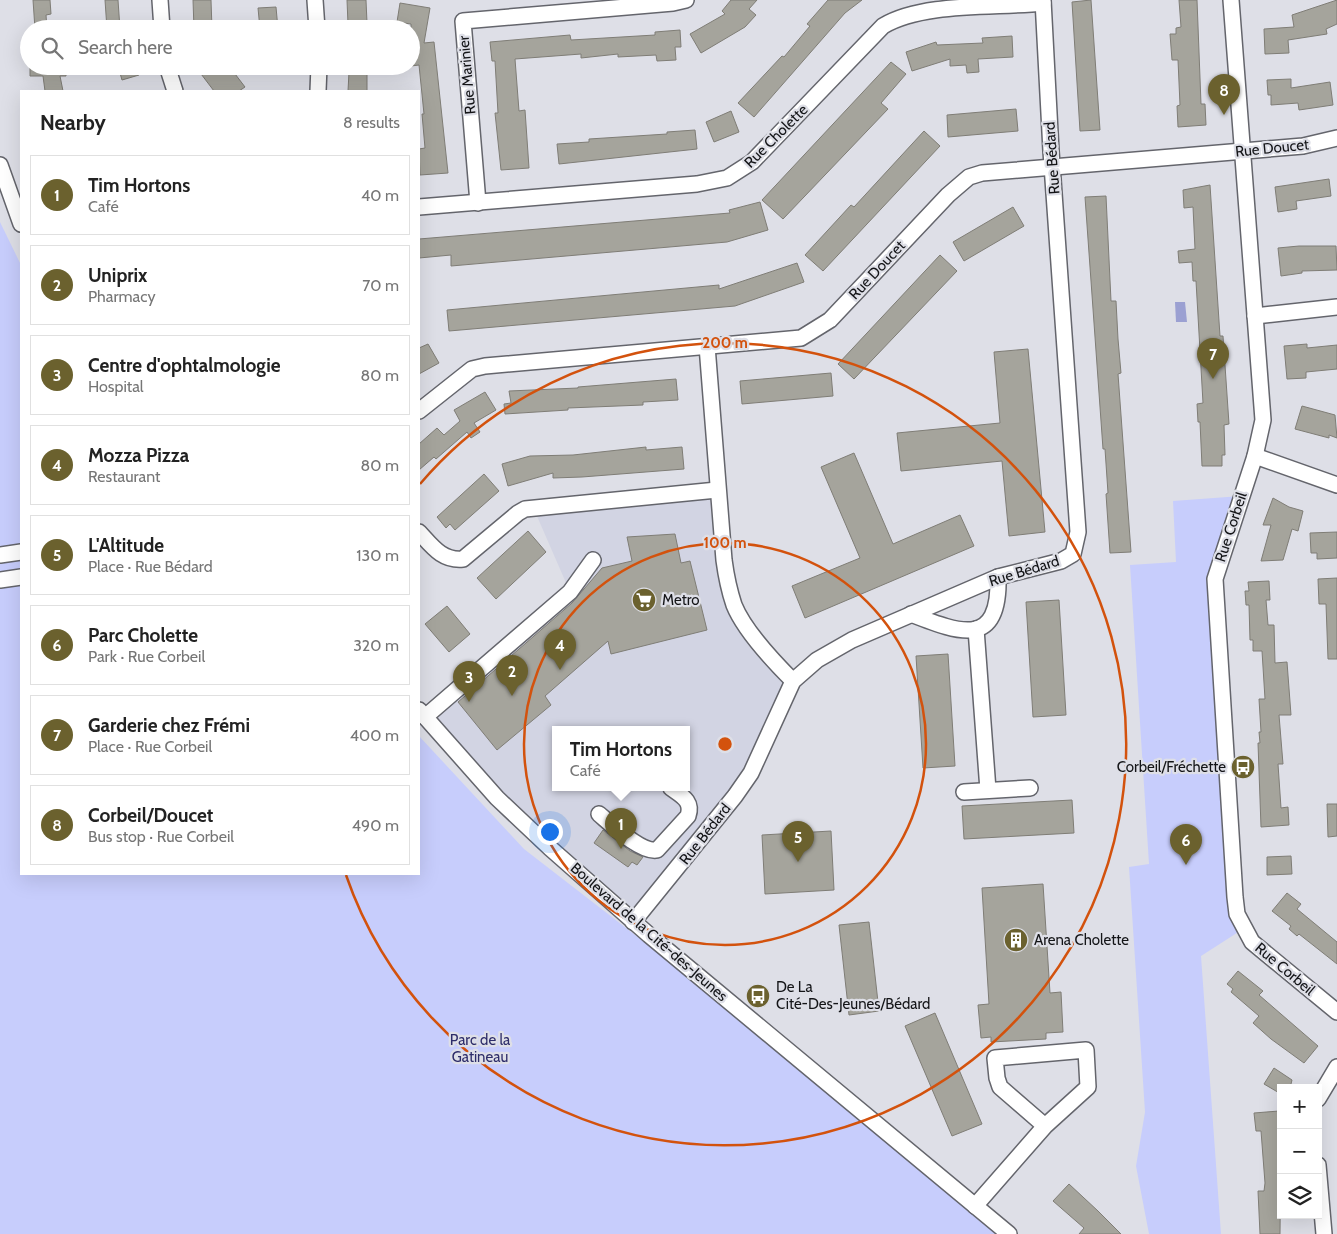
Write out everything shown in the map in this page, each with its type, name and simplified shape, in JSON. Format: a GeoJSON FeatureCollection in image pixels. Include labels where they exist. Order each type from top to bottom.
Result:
{"type":"FeatureCollection","features":[{"type":"Feature","properties":{"kind":"street"},"geometry":{"type":"LineString","coordinates":[[160,0],[161,20]]}},
{"type":"Feature","properties":{"kind":"street"},"geometry":{"type":"LineString","coordinates":[[315,0],[316,20]]}},
{"type":"Feature","properties":{"kind":"street","name":"Rue Marinier"},"geometry":{"type":"LineString","coordinates":[[478,203],[463,21],[673,3],[686,0]]}},
{"type":"Feature","properties":{"kind":"street","name":"Rue Corbeil"},"geometry":{"type":"LineString","coordinates":[[1232,0],[1262,420],[1255,456],[1215,579],[1237,914],[1252,942],[1337,1012]]}},
{"type":"Feature","properties":{"kind":"street","name":"Rue Cholette"},"geometry":{"type":"LineString","coordinates":[[420,207],[704,184],[727,178],[752,162],[883,26],[895,19],[924,11],[1043,2]]}},
{"type":"Feature","properties":{"kind":"street","name":"Rue Bédard"},"geometry":{"type":"LineString","coordinates":[[634,922],[707,833],[740,788],[750,773],[793,681],[817,660],[836,648],[998,577],[1061,561],[1073,554],[1077,541],[1043,2]]}},
{"type":"Feature","properties":{"kind":"street"},"geometry":{"type":"LineString","coordinates":[[170,75],[175,90]]}},
{"type":"Feature","properties":{"kind":"street"},"geometry":{"type":"LineString","coordinates":[[318,90],[319,75]]}},
{"type":"Feature","properties":{"kind":"street","name":"Rue Doucet"},"geometry":{"type":"LineString","coordinates":[[420,410],[472,369],[801,338],[830,320],[948,195],[969,177],[982,173],[1303,146],[1337,138]]}},
{"type":"Feature","properties":{"kind":"street"},"geometry":{"type":"LineString","coordinates":[[0,165],[20,221]]}},
{"type":"Feature","properties":{"kind":"street"},"geometry":{"type":"LineString","coordinates":[[1256,316],[1337,307]]}},
{"type":"Feature","properties":{"kind":"street"},"geometry":{"type":"LineString","coordinates":[[707,346],[724,560],[735,607],[749,630],[793,681]]}},
{"type":"Feature","properties":{"kind":"street"},"geometry":{"type":"LineString","coordinates":[[1255,456],[1337,485]]}},
{"type":"Feature","properties":{"kind":"street"},"geometry":{"type":"LineString","coordinates":[[420,533],[436,551],[444,557],[454,560],[463,558],[525,509],[717,490]]}},
{"type":"Feature","properties":{"kind":"street"},"geometry":{"type":"LineString","coordinates":[[0,555],[20,552]]}},
{"type":"Feature","properties":{"kind":"street"},"geometry":{"type":"LineString","coordinates":[[422,714],[570,592],[593,560]]}},
{"type":"Feature","properties":{"kind":"street"},"geometry":{"type":"LineString","coordinates":[[0,580],[20,577]]}},
{"type":"Feature","properties":{"kind":"street"},"geometry":{"type":"LineString","coordinates":[[911,614],[947,628],[976,629],[987,624],[995,613],[998,577]]}},
{"type":"Feature","properties":{"kind":"street"},"geometry":{"type":"LineString","coordinates":[[976,629],[988,790]]}},
{"type":"Feature","properties":{"kind":"street","name":"Boulevard de la Cité-des-Jeunes"},"geometry":{"type":"LineString","coordinates":[[422,714],[497,798],[634,922],[1009,1234]]}},
{"type":"Feature","properties":{"kind":"street"},"geometry":{"type":"LineString","coordinates":[[964,792],[1030,788]]}},
{"type":"Feature","properties":{"kind":"street"},"geometry":{"type":"LineString","coordinates":[[599,814],[640,846],[651,851],[657,850],[688,816],[690,809],[687,799],[675,791]]}},
{"type":"Feature","properties":{"kind":"street"},"geometry":{"type":"LineString","coordinates":[[975,1206],[1045,1126],[1088,1087],[1086,1050],[995,1058],[1000,1087],[1045,1126]]}},
{"type":"Feature","properties":{"kind":"street"},"geometry":{"type":"LineString","coordinates":[[1322,1092],[1337,1067]]}},
{"type":"Feature","properties":{"kind":"street"},"geometry":{"type":"LineString","coordinates":[[1319,1174],[1324,1234]]}},
{"type":"Feature","properties":{"kind":"shaded area"},"geometry":{"type":"Polygon","coordinates":[[[1175,302],[1185,302],[1187,322],[1176,322],[1175,302]]]}},
{"type":"Feature","properties":{"kind":"shaded area"},"geometry":{"type":"Polygon","coordinates":[[[717,490],[735,607],[793,681],[751,773],[633,922],[425,717],[570,592],[533,507],[717,490]]]}},
{"type":"Feature","properties":{"kind":"green space","name":"Parc de la Gatineau"},"geometry":{"type":"Polygon","coordinates":[[[0,222],[20,263],[20,875],[420,875],[420,737],[524,849],[988,1208],[1015,1234],[0,1234],[0,222]]]}},
{"type":"Feature","properties":{"kind":"green space"},"geometry":{"type":"Polygon","coordinates":[[[1241,496],[1219,561],[1243,929],[1201,956],[1221,1234],[1149,1234],[1136,1166],[1145,1112],[1129,867],[1149,864],[1130,565],[1176,562],[1173,501],[1241,496]]]}},
{"type":"Feature","properties":{"kind":"building"},"geometry":{"type":"Polygon","coordinates":[[[33,0],[50,0],[51,14],[46,15],[46,20],[34,20],[33,0]]]}},
{"type":"Feature","properties":{"kind":"building"},"geometry":{"type":"Polygon","coordinates":[[[105,0],[118,0],[119,20],[106,20],[105,0]]]}},
{"type":"Feature","properties":{"kind":"building"},"geometry":{"type":"Polygon","coordinates":[[[193,0],[211,0],[212,20],[194,20],[193,0]]]}},
{"type":"Feature","properties":{"kind":"building"},"geometry":{"type":"Polygon","coordinates":[[[347,0],[366,0],[367,20],[348,20],[347,0]]]}},
{"type":"Feature","properties":{"kind":"building"},"geometry":{"type":"Polygon","coordinates":[[[731,0],[757,0],[749,9],[756,15],[745,27],[701,53],[690,34],[725,14],[722,11],[731,0]]]}},
{"type":"Feature","properties":{"kind":"building"},"geometry":{"type":"Polygon","coordinates":[[[828,0],[862,0],[845,13],[754,117],[738,103],[782,56],[784,57],[810,26],[807,24],[828,0]]]}},
{"type":"Feature","properties":{"kind":"building"},"geometry":{"type":"Polygon","coordinates":[[[1091,0],[1100,130],[1080,131],[1072,2],[1091,0]]]}},
{"type":"Feature","properties":{"kind":"building"},"geometry":{"type":"Polygon","coordinates":[[[1179,0],[1197,0],[1201,104],[1205,104],[1206,125],[1178,127],[1177,106],[1180,105],[1178,60],[1172,60],[1170,34],[1176,34],[1176,28],[1181,27],[1179,0]]]}},
{"type":"Feature","properties":{"kind":"building"},"geometry":{"type":"Polygon","coordinates":[[[1337,0],[1337,24],[1326,29],[1327,34],[1288,40],[1289,53],[1265,54],[1264,29],[1294,27],[1292,15],[1337,0]]]}},
{"type":"Feature","properties":{"kind":"building"},"geometry":{"type":"Polygon","coordinates":[[[400,3],[430,8],[424,43],[434,42],[448,173],[420,175],[420,149],[425,148],[420,75],[420,20],[397,20],[400,3]]]}},
{"type":"Feature","properties":{"kind":"building"},"geometry":{"type":"Polygon","coordinates":[[[276,7],[277,20],[259,20],[258,8],[276,7]]]}},
{"type":"Feature","properties":{"kind":"building"},"geometry":{"type":"Polygon","coordinates":[[[680,30],[681,47],[675,47],[676,60],[657,61],[656,55],[618,57],[618,54],[581,58],[581,54],[515,59],[519,111],[525,110],[529,168],[501,170],[495,113],[498,113],[495,61],[492,61],[490,42],[570,35],[571,40],[655,35],[655,32],[680,30]]]}},
{"type":"Feature","properties":{"kind":"building"},"geometry":{"type":"Polygon","coordinates":[[[1012,36],[1013,57],[978,59],[979,72],[967,73],[966,65],[950,66],[950,59],[912,71],[906,52],[936,42],[937,45],[983,43],[982,38],[1012,36]]]}},
{"type":"Feature","properties":{"kind":"building"},"geometry":{"type":"Polygon","coordinates":[[[891,62],[906,74],[881,103],[888,109],[783,219],[762,200],[891,62]]]}},
{"type":"Feature","properties":{"kind":"building"},"geometry":{"type":"Polygon","coordinates":[[[66,75],[60,76],[63,90],[45,90],[43,76],[30,76],[66,75]]]}},
{"type":"Feature","properties":{"kind":"building"},"geometry":{"type":"Polygon","coordinates":[[[121,75],[139,75],[122,80],[121,75]]]}},
{"type":"Feature","properties":{"kind":"building"},"geometry":{"type":"Polygon","coordinates":[[[202,75],[236,75],[245,87],[240,90],[213,90],[202,75]]]}},
{"type":"Feature","properties":{"kind":"building"},"geometry":{"type":"Polygon","coordinates":[[[349,75],[367,75],[367,90],[348,90],[349,75]]]}},
{"type":"Feature","properties":{"kind":"building"},"geometry":{"type":"Polygon","coordinates":[[[1291,79],[1291,88],[1330,82],[1333,105],[1299,110],[1298,103],[1271,105],[1271,95],[1268,95],[1267,80],[1291,79]]]}},
{"type":"Feature","properties":{"kind":"building"},"geometry":{"type":"Polygon","coordinates":[[[1016,109],[1018,131],[948,137],[947,115],[1016,109]]]}},
{"type":"Feature","properties":{"kind":"building"},"geometry":{"type":"Polygon","coordinates":[[[731,111],[739,132],[714,142],[706,122],[731,111]]]}},
{"type":"Feature","properties":{"kind":"building"},"geometry":{"type":"Polygon","coordinates":[[[695,130],[697,149],[559,164],[557,144],[589,142],[589,139],[667,134],[667,132],[695,130]]]}},
{"type":"Feature","properties":{"kind":"building"},"geometry":{"type":"Polygon","coordinates":[[[924,131],[940,146],[823,271],[805,255],[851,205],[854,207],[924,131]]]}},
{"type":"Feature","properties":{"kind":"building"},"geometry":{"type":"Polygon","coordinates":[[[1329,179],[1331,196],[1296,201],[1297,209],[1278,212],[1275,187],[1329,179]]]}},
{"type":"Feature","properties":{"kind":"building"},"geometry":{"type":"Polygon","coordinates":[[[1210,185],[1220,336],[1223,336],[1229,424],[1224,425],[1225,455],[1222,455],[1222,466],[1202,466],[1200,422],[1198,422],[1197,404],[1203,403],[1196,281],[1193,281],[1192,262],[1179,263],[1178,251],[1195,249],[1193,207],[1184,208],[1183,190],[1210,185]]]}},
{"type":"Feature","properties":{"kind":"building"},"geometry":{"type":"Polygon","coordinates":[[[1106,196],[1111,301],[1116,301],[1121,373],[1118,374],[1131,552],[1110,553],[1105,449],[1103,449],[1085,197],[1106,196]]]}},
{"type":"Feature","properties":{"kind":"building"},"geometry":{"type":"Polygon","coordinates":[[[760,202],[768,230],[727,242],[451,266],[451,255],[420,258],[420,239],[730,213],[729,210],[760,202]]]}},
{"type":"Feature","properties":{"kind":"building"},"geometry":{"type":"Polygon","coordinates":[[[1013,207],[1024,226],[964,261],[953,242],[1013,207]]]}},
{"type":"Feature","properties":{"kind":"building"},"geometry":{"type":"Polygon","coordinates":[[[1336,246],[1337,270],[1302,271],[1302,273],[1281,276],[1278,248],[1336,246]]]}},
{"type":"Feature","properties":{"kind":"building"},"geometry":{"type":"Polygon","coordinates":[[[940,255],[957,271],[854,379],[838,364],[940,255]]]}},
{"type":"Feature","properties":{"kind":"building"},"geometry":{"type":"Polygon","coordinates":[[[797,263],[804,282],[735,306],[449,331],[447,310],[719,285],[719,289],[797,263]]]}},
{"type":"Feature","properties":{"kind":"building"},"geometry":{"type":"Polygon","coordinates":[[[428,344],[439,363],[420,373],[420,348],[428,344]]]}},
{"type":"Feature","properties":{"kind":"building"},"geometry":{"type":"Polygon","coordinates":[[[1307,344],[1307,348],[1337,345],[1337,369],[1306,372],[1306,378],[1287,379],[1284,346],[1307,344]]]}},
{"type":"Feature","properties":{"kind":"building"},"geometry":{"type":"Polygon","coordinates":[[[1028,349],[1045,532],[1009,536],[1002,461],[901,471],[897,433],[1000,423],[994,352],[1028,349]]]}},
{"type":"Feature","properties":{"kind":"building"},"geometry":{"type":"Polygon","coordinates":[[[831,373],[833,396],[742,404],[740,381],[831,373]]]}},
{"type":"Feature","properties":{"kind":"building"},"geometry":{"type":"Polygon","coordinates":[[[676,379],[678,400],[643,402],[643,405],[568,408],[568,410],[505,414],[504,404],[511,403],[509,391],[578,388],[676,379]]]}},
{"type":"Feature","properties":{"kind":"building"},"geometry":{"type":"Polygon","coordinates":[[[485,392],[496,410],[474,423],[480,432],[471,438],[467,432],[436,459],[434,457],[420,469],[420,443],[437,428],[444,435],[460,421],[454,410],[485,392]]]}},
{"type":"Feature","properties":{"kind":"building"},"geometry":{"type":"Polygon","coordinates":[[[1302,406],[1335,415],[1337,438],[1329,435],[1329,438],[1295,429],[1302,406]]]}},
{"type":"Feature","properties":{"kind":"building"},"geometry":{"type":"Polygon","coordinates":[[[646,447],[646,450],[682,447],[684,469],[553,478],[553,473],[508,486],[502,464],[530,456],[573,455],[646,447]]]}},
{"type":"Feature","properties":{"kind":"building"},"geometry":{"type":"Polygon","coordinates":[[[854,453],[893,544],[960,515],[974,546],[805,618],[792,586],[860,558],[821,467],[854,453]]]}},
{"type":"Feature","properties":{"kind":"building"},"geometry":{"type":"Polygon","coordinates":[[[484,474],[499,491],[455,530],[450,524],[446,528],[437,517],[484,474]]]}},
{"type":"Feature","properties":{"kind":"building"},"geometry":{"type":"Polygon","coordinates":[[[1273,498],[1289,507],[1303,511],[1298,531],[1292,529],[1283,560],[1261,561],[1271,525],[1263,525],[1273,498]]]}},
{"type":"Feature","properties":{"kind":"building"},"geometry":{"type":"Polygon","coordinates":[[[528,531],[546,552],[496,599],[477,578],[528,531]]]}},
{"type":"Feature","properties":{"kind":"building"},"geometry":{"type":"Polygon","coordinates":[[[1337,532],[1337,558],[1317,559],[1317,553],[1311,553],[1310,533],[1337,532]]]}},
{"type":"Feature","properties":{"kind":"building"},"geometry":{"type":"Polygon","coordinates":[[[675,534],[681,563],[690,561],[707,630],[611,654],[608,641],[545,696],[551,705],[497,750],[458,702],[572,603],[602,568],[632,561],[627,537],[675,534]]]}},
{"type":"Feature","properties":{"kind":"building"},"geometry":{"type":"Polygon","coordinates":[[[1337,578],[1337,659],[1328,659],[1326,604],[1319,604],[1318,579],[1337,578]]]}},
{"type":"Feature","properties":{"kind":"building"},"geometry":{"type":"Polygon","coordinates":[[[1269,581],[1270,600],[1266,600],[1268,625],[1274,625],[1275,663],[1287,662],[1291,715],[1279,715],[1283,764],[1278,764],[1281,808],[1288,807],[1289,825],[1261,827],[1258,743],[1260,743],[1259,732],[1261,732],[1259,699],[1265,699],[1262,651],[1253,651],[1253,640],[1250,640],[1249,605],[1246,605],[1245,591],[1249,591],[1248,582],[1269,581]]]}},
{"type":"Feature","properties":{"kind":"building"},"geometry":{"type":"Polygon","coordinates":[[[1059,600],[1066,715],[1033,717],[1026,602],[1059,600]]]}},
{"type":"Feature","properties":{"kind":"building"},"geometry":{"type":"Polygon","coordinates":[[[447,606],[470,634],[449,652],[425,624],[447,606]]]}},
{"type":"Feature","properties":{"kind":"building"},"geometry":{"type":"Polygon","coordinates":[[[948,654],[955,766],[923,768],[916,656],[948,654]]]}},
{"type":"Feature","properties":{"kind":"building"},"geometry":{"type":"Polygon","coordinates":[[[1072,800],[1074,833],[964,839],[962,806],[1072,800]]]}},
{"type":"Feature","properties":{"kind":"building"},"geometry":{"type":"Polygon","coordinates":[[[1327,804],[1337,804],[1337,836],[1328,837],[1327,804]]]}},
{"type":"Feature","properties":{"kind":"building"},"geometry":{"type":"Polygon","coordinates":[[[603,830],[630,851],[643,857],[637,865],[632,862],[628,867],[594,843],[603,830]]]}},
{"type":"Feature","properties":{"kind":"building"},"geometry":{"type":"Polygon","coordinates":[[[831,831],[834,890],[765,894],[762,835],[831,831]]]}},
{"type":"Feature","properties":{"kind":"building"},"geometry":{"type":"Polygon","coordinates":[[[1291,856],[1292,874],[1267,875],[1267,857],[1291,856]]]}},
{"type":"Feature","properties":{"kind":"building","name":"Arena Cholette"},"geometry":{"type":"Polygon","coordinates":[[[1043,884],[1050,993],[1061,992],[1063,1032],[1046,1033],[1046,1039],[991,1042],[991,1037],[981,1038],[978,1005],[989,1004],[982,888],[1043,884]]]}},
{"type":"Feature","properties":{"kind":"building"},"geometry":{"type":"Polygon","coordinates":[[[1287,893],[1301,904],[1297,909],[1337,942],[1337,964],[1299,934],[1297,936],[1289,929],[1291,926],[1272,911],[1287,893]]]}},
{"type":"Feature","properties":{"kind":"building"},"geometry":{"type":"Polygon","coordinates":[[[869,922],[879,1011],[849,1015],[839,925],[869,922]]]}},
{"type":"Feature","properties":{"kind":"building"},"geometry":{"type":"Polygon","coordinates":[[[1238,971],[1263,991],[1259,995],[1318,1046],[1304,1063],[1253,1023],[1259,1016],[1231,992],[1233,989],[1227,984],[1238,971]]]}},
{"type":"Feature","properties":{"kind":"building"},"geometry":{"type":"Polygon","coordinates":[[[935,1013],[982,1124],[952,1136],[905,1026],[935,1013]]]}},
{"type":"Feature","properties":{"kind":"building"},"geometry":{"type":"Polygon","coordinates":[[[1274,1068],[1292,1080],[1291,1084],[1277,1084],[1277,1092],[1264,1084],[1274,1068]]]}},
{"type":"Feature","properties":{"kind":"building"},"geometry":{"type":"Polygon","coordinates":[[[1277,1111],[1277,1219],[1280,1219],[1280,1234],[1260,1234],[1258,1191],[1264,1191],[1265,1183],[1261,1131],[1256,1131],[1254,1113],[1277,1111]]]}},
{"type":"Feature","properties":{"kind":"building"},"geometry":{"type":"Polygon","coordinates":[[[1069,1184],[1121,1234],[1079,1234],[1084,1228],[1053,1201],[1069,1184]]]}},
{"type":"Feature","properties":{"kind":"place","name":"Corbeil/Doucet"},"geometry":{"type":"Point","coordinates":[1224,115]}},
{"type":"Feature","properties":{"kind":"place","name":"Garderie chez Frémi"},"geometry":{"type":"Point","coordinates":[1213,379]}},
{"type":"Feature","properties":{"kind":"place","name":"Metro"},"geometry":{"type":"Point","coordinates":[644,600]}},
{"type":"Feature","properties":{"kind":"place","name":"Mozza Pizza"},"geometry":{"type":"Point","coordinates":[560,670]}},
{"type":"Feature","properties":{"kind":"place","name":"Uniprix"},"geometry":{"type":"Point","coordinates":[512,696]}},
{"type":"Feature","properties":{"kind":"place","name":"Centre d'ophtalmologie"},"geometry":{"type":"Point","coordinates":[469,702]}},
{"type":"Feature","properties":{"kind":"place","name":"Corbeil/Fréchette"},"geometry":{"type":"Point","coordinates":[1243,767]}},
{"type":"Feature","properties":{"kind":"place","name":"Tim Hortons"},"geometry":{"type":"Point","coordinates":[621,849]}},
{"type":"Feature","properties":{"kind":"place","name":"L'Altitude"},"geometry":{"type":"Point","coordinates":[798,862]}},
{"type":"Feature","properties":{"kind":"place","name":"Parc Cholette"},"geometry":{"type":"Point","coordinates":[1186,865]}},
{"type":"Feature","properties":{"kind":"place","name":"Arena Cholette"},"geometry":{"type":"Point","coordinates":[1016,940]}},
{"type":"Feature","properties":{"kind":"place","name":"De La Cité-Des-Jeunes/Bédard"},"geometry":{"type":"Point","coordinates":[758,996]}}]}
